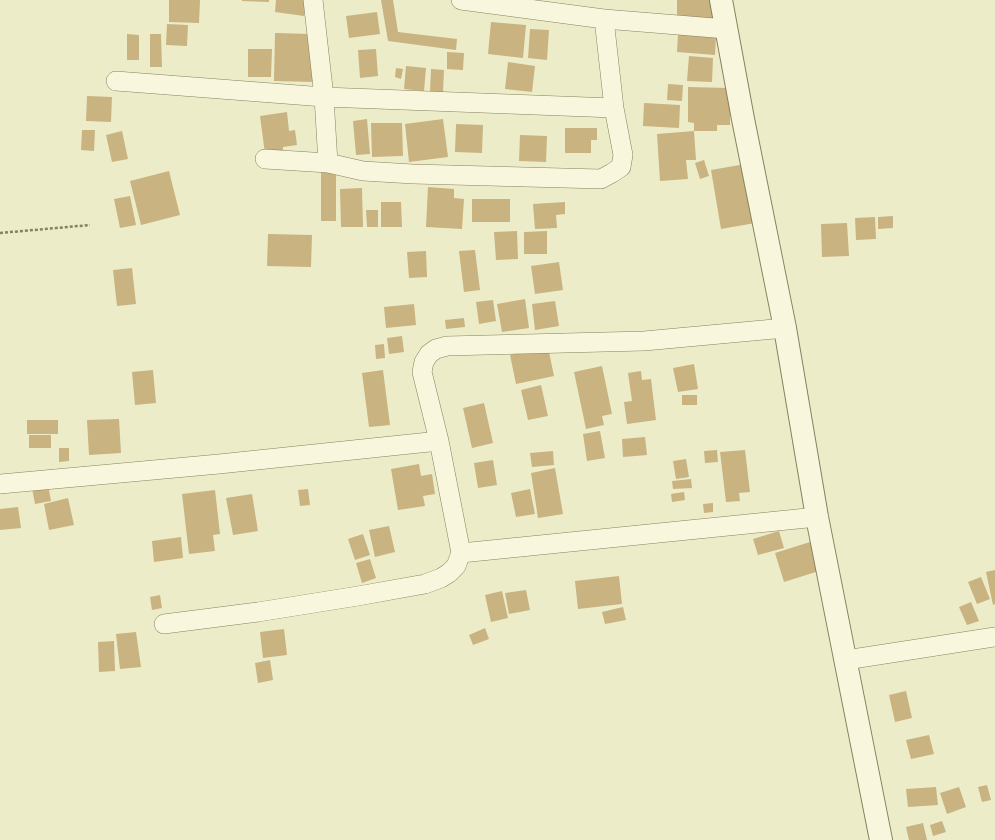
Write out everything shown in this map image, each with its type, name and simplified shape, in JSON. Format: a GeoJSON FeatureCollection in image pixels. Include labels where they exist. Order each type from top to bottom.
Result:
{"type":"FeatureCollection","features":[{"type":"Feature","properties":{"kind":"street"},"geometry":{"type":"LineString","coordinates":[[313,0],[324,97],[328,162]]}},
{"type":"Feature","properties":{"kind":"street"},"geometry":{"type":"LineString","coordinates":[[461,0],[604,19],[726,29]]}},
{"type":"Feature","properties":{"kind":"street"},"geometry":{"type":"LineString","coordinates":[[721,0],[785,328],[817,517],[881,840]]}},
{"type":"Feature","properties":{"kind":"street"},"geometry":{"type":"LineString","coordinates":[[265,159],[328,162],[363,171],[413,174],[601,178],[621,167],[623,155],[614,108],[604,19]]}},
{"type":"Feature","properties":{"kind":"street"},"geometry":{"type":"LineString","coordinates":[[116,81],[324,97],[614,108]]}},
{"type":"Feature","properties":{"kind":"street"},"geometry":{"type":"LineString","coordinates":[[164,624],[258,612],[412,587],[441,578],[456,566],[461,553],[439,441],[422,372],[424,362],[429,354],[436,349],[447,346],[644,340],[785,328]]}},
{"type":"Feature","properties":{"kind":"street"},"geometry":{"type":"LineString","coordinates":[[0,484],[219,464],[439,441]]}},
{"type":"Feature","properties":{"kind":"street"},"geometry":{"type":"LineString","coordinates":[[461,553],[817,517]]}},
{"type":"Feature","properties":{"kind":"street"},"geometry":{"type":"LineString","coordinates":[[846,660],[995,637]]}},
{"type":"Feature","properties":{"kind":"path"},"geometry":{"type":"LineString","coordinates":[[0,233],[90,225]]}},
{"type":"Feature","properties":{"kind":"building"},"geometry":{"type":"Polygon","coordinates":[[[169,0],[200,0],[199,23],[169,22],[169,0]]]}},
{"type":"Feature","properties":{"kind":"building"},"geometry":{"type":"Polygon","coordinates":[[[269,0],[269,2],[242,1],[269,0]]]}},
{"type":"Feature","properties":{"kind":"building"},"geometry":{"type":"Polygon","coordinates":[[[276,0],[306,0],[304,16],[275,12],[276,0]]]}},
{"type":"Feature","properties":{"kind":"building"},"geometry":{"type":"Polygon","coordinates":[[[381,0],[393,0],[398,32],[457,39],[456,50],[388,41],[381,0]]]}},
{"type":"Feature","properties":{"kind":"building"},"geometry":{"type":"Polygon","coordinates":[[[677,0],[717,0],[717,19],[677,18],[677,0]]]}},
{"type":"Feature","properties":{"kind":"building"},"geometry":{"type":"Polygon","coordinates":[[[377,12],[380,34],[349,38],[346,16],[377,12]]]}},
{"type":"Feature","properties":{"kind":"building"},"geometry":{"type":"Polygon","coordinates":[[[491,22],[526,25],[523,58],[488,54],[491,22]]]}},
{"type":"Feature","properties":{"kind":"building"},"geometry":{"type":"Polygon","coordinates":[[[167,24],[188,25],[187,46],[166,45],[167,24]]]}},
{"type":"Feature","properties":{"kind":"building"},"geometry":{"type":"Polygon","coordinates":[[[530,29],[549,30],[547,60],[528,58],[530,29]]]}},
{"type":"Feature","properties":{"kind":"building"},"geometry":{"type":"Polygon","coordinates":[[[275,33],[311,34],[314,82],[274,81],[275,33]]]}},
{"type":"Feature","properties":{"kind":"building"},"geometry":{"type":"Polygon","coordinates":[[[678,33],[716,36],[715,55],[677,52],[678,33]]]}},
{"type":"Feature","properties":{"kind":"building"},"geometry":{"type":"Polygon","coordinates":[[[127,34],[139,35],[139,60],[127,60],[127,34]]]}},
{"type":"Feature","properties":{"kind":"building"},"geometry":{"type":"Polygon","coordinates":[[[150,34],[161,34],[162,67],[150,67],[150,34]]]}},
{"type":"Feature","properties":{"kind":"building"},"geometry":{"type":"Polygon","coordinates":[[[248,49],[272,49],[271,77],[248,77],[248,49]]]}},
{"type":"Feature","properties":{"kind":"building"},"geometry":{"type":"Polygon","coordinates":[[[376,49],[378,76],[360,78],[358,50],[376,49]]]}},
{"type":"Feature","properties":{"kind":"building"},"geometry":{"type":"Polygon","coordinates":[[[447,52],[464,53],[463,70],[447,69],[447,52]]]}},
{"type":"Feature","properties":{"kind":"building"},"geometry":{"type":"Polygon","coordinates":[[[689,56],[713,58],[712,82],[687,81],[689,56]]]}},
{"type":"Feature","properties":{"kind":"building"},"geometry":{"type":"Polygon","coordinates":[[[508,62],[535,66],[532,92],[505,89],[508,62]]]}},
{"type":"Feature","properties":{"kind":"building"},"geometry":{"type":"Polygon","coordinates":[[[406,66],[426,68],[424,91],[404,89],[406,66]]]}},
{"type":"Feature","properties":{"kind":"building"},"geometry":{"type":"Polygon","coordinates":[[[396,68],[403,69],[401,79],[395,77],[396,68]]]}},
{"type":"Feature","properties":{"kind":"building"},"geometry":{"type":"Polygon","coordinates":[[[431,69],[444,70],[443,92],[430,92],[431,69]]]}},
{"type":"Feature","properties":{"kind":"building"},"geometry":{"type":"Polygon","coordinates":[[[668,84],[683,85],[682,101],[667,100],[668,84]]]}},
{"type":"Feature","properties":{"kind":"building"},"geometry":{"type":"Polygon","coordinates":[[[688,87],[730,88],[730,125],[717,125],[717,131],[694,131],[694,123],[688,122],[688,87]]]}},
{"type":"Feature","properties":{"kind":"building"},"geometry":{"type":"Polygon","coordinates":[[[87,96],[112,97],[111,122],[86,121],[87,96]]]}},
{"type":"Feature","properties":{"kind":"building"},"geometry":{"type":"Polygon","coordinates":[[[644,103],[680,105],[679,128],[643,126],[644,103]]]}},
{"type":"Feature","properties":{"kind":"building"},"geometry":{"type":"Polygon","coordinates":[[[287,112],[289,131],[295,130],[297,145],[283,147],[283,152],[265,154],[260,116],[287,112]]]}},
{"type":"Feature","properties":{"kind":"building"},"geometry":{"type":"Polygon","coordinates":[[[367,119],[370,154],[356,155],[353,121],[367,119]]]}},
{"type":"Feature","properties":{"kind":"building"},"geometry":{"type":"Polygon","coordinates":[[[443,119],[448,157],[409,162],[405,124],[443,119]]]}},
{"type":"Feature","properties":{"kind":"building"},"geometry":{"type":"Polygon","coordinates":[[[371,123],[402,123],[403,156],[372,157],[371,123]]]}},
{"type":"Feature","properties":{"kind":"building"},"geometry":{"type":"Polygon","coordinates":[[[456,124],[483,125],[482,153],[455,152],[456,124]]]}},
{"type":"Feature","properties":{"kind":"building"},"geometry":{"type":"Polygon","coordinates":[[[565,128],[597,128],[597,140],[591,140],[591,153],[565,153],[565,128]]]}},
{"type":"Feature","properties":{"kind":"building"},"geometry":{"type":"Polygon","coordinates":[[[82,130],[95,130],[94,151],[81,150],[82,130]]]}},
{"type":"Feature","properties":{"kind":"building"},"geometry":{"type":"Polygon","coordinates":[[[122,131],[128,159],[112,162],[106,135],[122,131]]]}},
{"type":"Feature","properties":{"kind":"building"},"geometry":{"type":"Polygon","coordinates":[[[694,131],[696,160],[686,160],[688,179],[660,181],[657,134],[694,131]]]}},
{"type":"Feature","properties":{"kind":"building"},"geometry":{"type":"Polygon","coordinates":[[[520,135],[547,136],[546,162],[519,161],[520,135]]]}},
{"type":"Feature","properties":{"kind":"building"},"geometry":{"type":"Polygon","coordinates":[[[704,160],[709,176],[700,179],[695,163],[704,160]]]}},
{"type":"Feature","properties":{"kind":"building"},"geometry":{"type":"Polygon","coordinates":[[[751,163],[761,222],[721,229],[711,170],[751,163]]]}},
{"type":"Feature","properties":{"kind":"building"},"geometry":{"type":"Polygon","coordinates":[[[169,171],[180,215],[141,225],[130,181],[169,171]]]}},
{"type":"Feature","properties":{"kind":"building"},"geometry":{"type":"Polygon","coordinates":[[[336,171],[336,221],[321,221],[321,172],[336,171]]]}},
{"type":"Feature","properties":{"kind":"building"},"geometry":{"type":"Polygon","coordinates":[[[428,187],[454,189],[454,198],[464,199],[462,229],[426,227],[428,187]]]}},
{"type":"Feature","properties":{"kind":"building"},"geometry":{"type":"Polygon","coordinates":[[[362,188],[363,227],[341,227],[340,189],[362,188]]]}},
{"type":"Feature","properties":{"kind":"building"},"geometry":{"type":"Polygon","coordinates":[[[130,196],[136,225],[120,228],[114,199],[130,196]]]}},
{"type":"Feature","properties":{"kind":"building"},"geometry":{"type":"Polygon","coordinates":[[[472,199],[510,199],[510,222],[472,222],[472,199]]]}},
{"type":"Feature","properties":{"kind":"building"},"geometry":{"type":"Polygon","coordinates":[[[381,202],[401,202],[402,227],[381,227],[381,202]]]}},
{"type":"Feature","properties":{"kind":"building"},"geometry":{"type":"Polygon","coordinates":[[[565,202],[565,214],[556,215],[557,228],[535,229],[533,204],[565,202]]]}},
{"type":"Feature","properties":{"kind":"building"},"geometry":{"type":"Polygon","coordinates":[[[366,210],[378,210],[378,227],[367,227],[366,210]]]}},
{"type":"Feature","properties":{"kind":"building"},"geometry":{"type":"Polygon","coordinates":[[[893,216],[893,228],[878,229],[878,217],[893,216]]]}},
{"type":"Feature","properties":{"kind":"building"},"geometry":{"type":"Polygon","coordinates":[[[875,217],[876,239],[856,240],[855,218],[875,217]]]}},
{"type":"Feature","properties":{"kind":"building"},"geometry":{"type":"Polygon","coordinates":[[[847,223],[849,256],[822,257],[821,224],[847,223]]]}},
{"type":"Feature","properties":{"kind":"building"},"geometry":{"type":"Polygon","coordinates":[[[517,231],[518,259],[496,260],[494,232],[517,231]]]}},
{"type":"Feature","properties":{"kind":"building"},"geometry":{"type":"Polygon","coordinates":[[[547,231],[547,254],[524,254],[524,232],[547,231]]]}},
{"type":"Feature","properties":{"kind":"building"},"geometry":{"type":"Polygon","coordinates":[[[268,234],[312,235],[311,267],[267,266],[268,234]]]}},
{"type":"Feature","properties":{"kind":"building"},"geometry":{"type":"Polygon","coordinates":[[[475,250],[480,290],[464,292],[459,251],[475,250]]]}},
{"type":"Feature","properties":{"kind":"building"},"geometry":{"type":"Polygon","coordinates":[[[426,251],[427,277],[409,278],[407,252],[426,251]]]}},
{"type":"Feature","properties":{"kind":"building"},"geometry":{"type":"Polygon","coordinates":[[[559,262],[563,290],[535,294],[531,266],[559,262]]]}},
{"type":"Feature","properties":{"kind":"building"},"geometry":{"type":"Polygon","coordinates":[[[132,268],[136,304],[117,306],[113,270],[132,268]]]}},
{"type":"Feature","properties":{"kind":"building"},"geometry":{"type":"Polygon","coordinates":[[[525,299],[529,328],[502,332],[497,304],[525,299]]]}},
{"type":"Feature","properties":{"kind":"building"},"geometry":{"type":"Polygon","coordinates":[[[493,300],[496,321],[479,324],[476,302],[493,300]]]}},
{"type":"Feature","properties":{"kind":"building"},"geometry":{"type":"Polygon","coordinates":[[[555,301],[559,326],[535,330],[532,304],[555,301]]]}},
{"type":"Feature","properties":{"kind":"building"},"geometry":{"type":"Polygon","coordinates":[[[414,304],[416,325],[386,328],[384,307],[414,304]]]}},
{"type":"Feature","properties":{"kind":"building"},"geometry":{"type":"Polygon","coordinates":[[[464,318],[465,327],[446,329],[445,320],[464,318]]]}},
{"type":"Feature","properties":{"kind":"building"},"geometry":{"type":"Polygon","coordinates":[[[402,336],[404,352],[389,354],[387,338],[402,336]]]}},
{"type":"Feature","properties":{"kind":"building"},"geometry":{"type":"Polygon","coordinates":[[[384,344],[385,358],[376,359],[375,345],[384,344]]]}},
{"type":"Feature","properties":{"kind":"building"},"geometry":{"type":"Polygon","coordinates":[[[548,347],[554,376],[516,384],[510,355],[548,347]]]}},
{"type":"Feature","properties":{"kind":"building"},"geometry":{"type":"Polygon","coordinates":[[[694,364],[698,389],[678,392],[673,368],[694,364]]]}},
{"type":"Feature","properties":{"kind":"building"},"geometry":{"type":"Polygon","coordinates":[[[602,366],[612,414],[602,416],[604,425],[586,429],[574,372],[602,366]]]}},
{"type":"Feature","properties":{"kind":"building"},"geometry":{"type":"Polygon","coordinates":[[[153,370],[156,403],[135,405],[132,372],[153,370]]]}},
{"type":"Feature","properties":{"kind":"building"},"geometry":{"type":"Polygon","coordinates":[[[383,370],[390,425],[369,427],[362,373],[383,370]]]}},
{"type":"Feature","properties":{"kind":"building"},"geometry":{"type":"Polygon","coordinates":[[[641,371],[642,380],[651,379],[656,420],[627,424],[624,402],[632,401],[628,373],[641,371]]]}},
{"type":"Feature","properties":{"kind":"building"},"geometry":{"type":"Polygon","coordinates":[[[541,385],[548,416],[528,420],[521,390],[541,385]]]}},
{"type":"Feature","properties":{"kind":"building"},"geometry":{"type":"Polygon","coordinates":[[[682,395],[697,395],[697,405],[682,405],[682,395]]]}},
{"type":"Feature","properties":{"kind":"building"},"geometry":{"type":"Polygon","coordinates":[[[484,403],[493,443],[472,448],[463,408],[484,403]]]}},
{"type":"Feature","properties":{"kind":"building"},"geometry":{"type":"Polygon","coordinates":[[[119,419],[121,453],[89,455],[87,420],[119,419]]]}},
{"type":"Feature","properties":{"kind":"building"},"geometry":{"type":"Polygon","coordinates":[[[27,420],[58,420],[58,434],[27,434],[27,420]]]}},
{"type":"Feature","properties":{"kind":"building"},"geometry":{"type":"Polygon","coordinates":[[[600,431],[605,458],[587,461],[583,434],[600,431]]]}},
{"type":"Feature","properties":{"kind":"building"},"geometry":{"type":"Polygon","coordinates":[[[29,435],[51,435],[51,448],[29,448],[29,435]]]}},
{"type":"Feature","properties":{"kind":"building"},"geometry":{"type":"Polygon","coordinates":[[[645,437],[647,455],[623,457],[622,439],[645,437]]]}},
{"type":"Feature","properties":{"kind":"building"},"geometry":{"type":"Polygon","coordinates":[[[59,448],[69,448],[69,461],[59,462],[59,448]]]}},
{"type":"Feature","properties":{"kind":"building"},"geometry":{"type":"Polygon","coordinates":[[[717,450],[718,462],[705,463],[704,451],[717,450]]]}},
{"type":"Feature","properties":{"kind":"building"},"geometry":{"type":"Polygon","coordinates":[[[745,450],[750,492],[739,493],[740,501],[726,502],[720,452],[745,450]]]}},
{"type":"Feature","properties":{"kind":"building"},"geometry":{"type":"Polygon","coordinates":[[[553,451],[554,465],[532,467],[530,453],[553,451]]]}},
{"type":"Feature","properties":{"kind":"building"},"geometry":{"type":"Polygon","coordinates":[[[686,459],[689,477],[676,479],[673,461],[686,459]]]}},
{"type":"Feature","properties":{"kind":"building"},"geometry":{"type":"Polygon","coordinates":[[[493,460],[497,485],[478,488],[474,463],[493,460]]]}},
{"type":"Feature","properties":{"kind":"building"},"geometry":{"type":"Polygon","coordinates":[[[419,464],[421,476],[432,474],[435,494],[423,496],[425,506],[398,510],[391,469],[419,464]]]}},
{"type":"Feature","properties":{"kind":"building"},"geometry":{"type":"Polygon","coordinates":[[[555,468],[563,514],[538,518],[531,473],[555,468]]]}},
{"type":"Feature","properties":{"kind":"building"},"geometry":{"type":"Polygon","coordinates":[[[691,479],[692,488],[673,489],[672,481],[691,479]]]}},
{"type":"Feature","properties":{"kind":"building"},"geometry":{"type":"Polygon","coordinates":[[[48,485],[51,501],[35,504],[32,488],[48,485]]]}},
{"type":"Feature","properties":{"kind":"building"},"geometry":{"type":"Polygon","coordinates":[[[308,489],[310,505],[300,506],[298,490],[308,489]]]}},
{"type":"Feature","properties":{"kind":"building"},"geometry":{"type":"Polygon","coordinates":[[[530,489],[535,514],[516,517],[511,493],[530,489]]]}},
{"type":"Feature","properties":{"kind":"building"},"geometry":{"type":"Polygon","coordinates":[[[215,490],[220,534],[213,535],[215,551],[189,554],[182,494],[215,490]]]}},
{"type":"Feature","properties":{"kind":"building"},"geometry":{"type":"Polygon","coordinates":[[[684,492],[685,500],[672,502],[671,494],[684,492]]]}},
{"type":"Feature","properties":{"kind":"building"},"geometry":{"type":"Polygon","coordinates":[[[252,494],[258,531],[233,535],[226,498],[252,494]]]}},
{"type":"Feature","properties":{"kind":"building"},"geometry":{"type":"Polygon","coordinates":[[[68,498],[74,525],[49,530],[44,504],[68,498]]]}},
{"type":"Feature","properties":{"kind":"building"},"geometry":{"type":"Polygon","coordinates":[[[713,503],[713,512],[704,513],[703,504],[713,503]]]}},
{"type":"Feature","properties":{"kind":"building"},"geometry":{"type":"Polygon","coordinates":[[[18,507],[21,528],[0,530],[0,509],[18,507]]]}},
{"type":"Feature","properties":{"kind":"building"},"geometry":{"type":"Polygon","coordinates":[[[389,526],[395,552],[375,557],[369,530],[389,526]]]}},
{"type":"Feature","properties":{"kind":"building"},"geometry":{"type":"Polygon","coordinates":[[[779,531],[784,548],[758,555],[753,539],[779,531]]]}},
{"type":"Feature","properties":{"kind":"building"},"geometry":{"type":"Polygon","coordinates":[[[363,534],[370,555],[355,560],[348,539],[363,534]]]}},
{"type":"Feature","properties":{"kind":"building"},"geometry":{"type":"Polygon","coordinates":[[[181,537],[183,558],[154,562],[152,541],[181,537]]]}},
{"type":"Feature","properties":{"kind":"building"},"geometry":{"type":"Polygon","coordinates":[[[810,542],[819,571],[784,582],[775,553],[810,542]]]}},
{"type":"Feature","properties":{"kind":"building"},"geometry":{"type":"Polygon","coordinates":[[[370,559],[376,578],[362,583],[356,563],[370,559]]]}},
{"type":"Feature","properties":{"kind":"building"},"geometry":{"type":"Polygon","coordinates":[[[995,570],[995,604],[993,605],[986,572],[995,570]]]}},
{"type":"Feature","properties":{"kind":"building"},"geometry":{"type":"Polygon","coordinates":[[[619,576],[622,604],[578,609],[575,581],[619,576]]]}},
{"type":"Feature","properties":{"kind":"building"},"geometry":{"type":"Polygon","coordinates":[[[981,577],[990,599],[977,604],[968,582],[981,577]]]}},
{"type":"Feature","properties":{"kind":"building"},"geometry":{"type":"Polygon","coordinates":[[[526,590],[530,610],[509,614],[505,593],[526,590]]]}},
{"type":"Feature","properties":{"kind":"building"},"geometry":{"type":"Polygon","coordinates":[[[502,591],[508,618],[491,622],[485,595],[502,591]]]}},
{"type":"Feature","properties":{"kind":"building"},"geometry":{"type":"Polygon","coordinates":[[[160,595],[162,608],[152,610],[150,597],[160,595]]]}},
{"type":"Feature","properties":{"kind":"building"},"geometry":{"type":"Polygon","coordinates":[[[971,602],[979,621],[967,625],[959,607],[971,602]]]}},
{"type":"Feature","properties":{"kind":"building"},"geometry":{"type":"Polygon","coordinates":[[[623,607],[626,620],[605,624],[602,612],[623,607]]]}},
{"type":"Feature","properties":{"kind":"building"},"geometry":{"type":"Polygon","coordinates":[[[485,628],[489,639],[473,645],[469,635],[485,628]]]}},
{"type":"Feature","properties":{"kind":"building"},"geometry":{"type":"Polygon","coordinates":[[[284,629],[287,655],[263,658],[260,632],[284,629]]]}},
{"type":"Feature","properties":{"kind":"building"},"geometry":{"type":"Polygon","coordinates":[[[136,632],[141,667],[120,669],[116,634],[136,632]]]}},
{"type":"Feature","properties":{"kind":"building"},"geometry":{"type":"Polygon","coordinates":[[[114,641],[115,671],[99,672],[98,642],[114,641]]]}},
{"type":"Feature","properties":{"kind":"building"},"geometry":{"type":"Polygon","coordinates":[[[270,660],[273,680],[258,683],[255,663],[270,660]]]}},
{"type":"Feature","properties":{"kind":"building"},"geometry":{"type":"Polygon","coordinates":[[[906,691],[912,718],[895,722],[889,695],[906,691]]]}},
{"type":"Feature","properties":{"kind":"building"},"geometry":{"type":"Polygon","coordinates":[[[929,735],[934,754],[911,759],[906,740],[929,735]]]}},
{"type":"Feature","properties":{"kind":"building"},"geometry":{"type":"Polygon","coordinates":[[[987,785],[991,800],[982,802],[978,787],[987,785]]]}},
{"type":"Feature","properties":{"kind":"building"},"geometry":{"type":"Polygon","coordinates":[[[936,787],[938,805],[908,807],[906,789],[936,787]]]}},
{"type":"Feature","properties":{"kind":"building"},"geometry":{"type":"Polygon","coordinates":[[[959,787],[966,807],[947,814],[940,793],[959,787]]]}},
{"type":"Feature","properties":{"kind":"building"},"geometry":{"type":"Polygon","coordinates":[[[942,821],[946,832],[933,836],[930,825],[942,821]]]}},
{"type":"Feature","properties":{"kind":"building"},"geometry":{"type":"Polygon","coordinates":[[[923,823],[927,840],[909,840],[906,827],[923,823]]]}}]}
